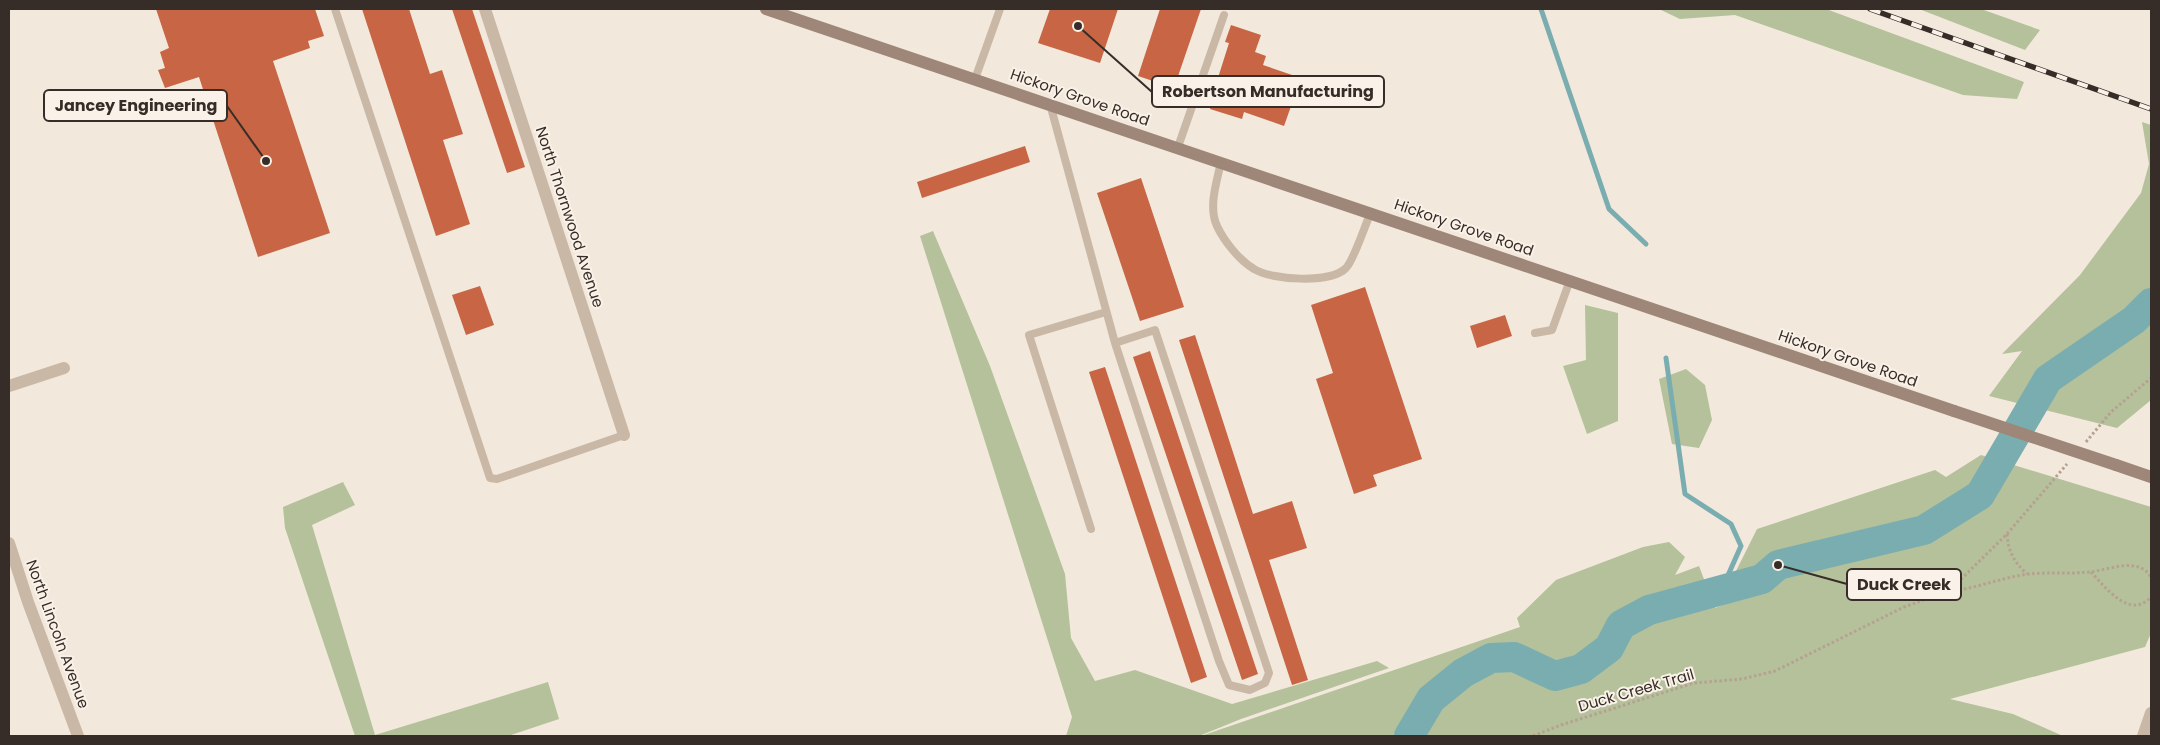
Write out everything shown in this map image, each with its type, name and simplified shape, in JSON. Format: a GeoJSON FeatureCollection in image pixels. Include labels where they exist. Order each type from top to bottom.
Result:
{"type":"FeatureCollection","features":[{"type":"Feature","properties":{"kind":"main road","name":"Hickory Grove Road"},"geometry":{"type":"LineString","coordinates":[[766,9],[2151,476]]}},
{"type":"Feature","properties":{"kind":"street","name":"North Thornwood Avenue"},"geometry":{"type":"LineString","coordinates":[[485,9],[624,435]]}},
{"type":"Feature","properties":{"kind":"street"},"geometry":{"type":"LineString","coordinates":[[9,386],[64,368]]}},
{"type":"Feature","properties":{"kind":"street","name":"North Lincoln Avenue"},"geometry":{"type":"LineString","coordinates":[[9,544],[28,602],[78,736]]}},
{"type":"Feature","properties":{"kind":"street"},"geometry":{"type":"LineString","coordinates":[[2143,736],[2151,713]]}},
{"type":"Feature","properties":{"kind":"lane"},"geometry":{"type":"LineString","coordinates":[[335,9],[490,478],[497,479],[624,435]]}},
{"type":"Feature","properties":{"kind":"lane"},"geometry":{"type":"LineString","coordinates":[[975,79],[1000,9]]}},
{"type":"Feature","properties":{"kind":"lane"},"geometry":{"type":"LineString","coordinates":[[1178,147],[1224,15]]}},
{"type":"Feature","properties":{"kind":"lane"},"geometry":{"type":"LineString","coordinates":[[1050,104],[1114,343],[1219,661],[1229,685],[1250,690],[1265,683],[1269,673],[1155,330],[1114,343]]}},
{"type":"Feature","properties":{"kind":"lane"},"geometry":{"type":"LineString","coordinates":[[1221,162],[1213,202],[1216,224],[1232,249],[1254,270],[1294,279],[1334,276],[1346,268],[1371,212]]}},
{"type":"Feature","properties":{"kind":"lane"},"geometry":{"type":"LineString","coordinates":[[1535,334],[1552,330],[1570,280]]}},
{"type":"Feature","properties":{"kind":"lane"},"geometry":{"type":"LineString","coordinates":[[1091,529],[1029,335],[1106,312]]}},
{"type":"Feature","properties":{"kind":"path","name":"Duck Creek Trail"},"geometry":{"type":"LineString","coordinates":[[1533,736],[1561,725],[1694,683],[1742,679],[1775,670],[1904,608],[1949,591],[2007,534],[2011,554],[2017,565],[2027,574]]}},
{"type":"Feature","properties":{"kind":"path"},"geometry":{"type":"LineString","coordinates":[[1949,591],[1964,590],[2027,574],[2091,572],[2117,566],[2137,566],[2148,572],[2151,577]]}},
{"type":"Feature","properties":{"kind":"path"},"geometry":{"type":"LineString","coordinates":[[2091,572],[2122,602],[2136,605],[2147,602],[2151,596]]}},
{"type":"Feature","properties":{"kind":"green space"},"geometry":{"type":"Polygon","coordinates":[[[1659,9],[1826,9],[2024,82],[2017,99],[1963,95],[1735,15],[1680,19],[1659,9]]]}},
{"type":"Feature","properties":{"kind":"green space"},"geometry":{"type":"Polygon","coordinates":[[[1919,9],[1981,9],[2040,30],[2025,50],[1919,9]]]}},
{"type":"Feature","properties":{"kind":"green space"},"geometry":{"type":"Polygon","coordinates":[[[2142,122],[2151,125],[2151,400],[2117,428],[1989,396],[2022,351],[2002,354],[2080,275],[2141,193],[2149,164],[2142,122]]]}},
{"type":"Feature","properties":{"kind":"green space"},"geometry":{"type":"Polygon","coordinates":[[[933,231],[990,366],[1065,574],[1071,638],[1095,681],[1135,670],[1232,704],[1377,661],[1389,668],[1241,719],[1199,736],[1066,736],[1072,717],[920,236],[933,231]]]}},
{"type":"Feature","properties":{"kind":"green space"},"geometry":{"type":"Polygon","coordinates":[[[1585,305],[1618,313],[1618,421],[1587,434],[1563,366],[1586,360],[1585,305]]]}},
{"type":"Feature","properties":{"kind":"green space"},"geometry":{"type":"Polygon","coordinates":[[[1686,369],[1705,385],[1712,420],[1699,448],[1672,444],[1659,379],[1686,369]]]}},
{"type":"Feature","properties":{"kind":"green space"},"geometry":{"type":"Polygon","coordinates":[[[1981,455],[2151,507],[2151,633],[2145,647],[1950,699],[2013,714],[2063,736],[1201,736],[1520,627],[1517,618],[1556,580],[1643,547],[1669,542],[1685,557],[1675,575],[1699,566],[1715,608],[1751,595],[1834,545],[1781,557],[1738,592],[1732,579],[1757,529],[1935,470],[1946,477],[1981,455]]]}},
{"type":"Feature","properties":{"kind":"green space"},"geometry":{"type":"Polygon","coordinates":[[[343,482],[355,505],[312,525],[375,735],[548,682],[559,719],[508,736],[355,736],[285,528],[283,507],[343,482]]]}},
{"type":"Feature","properties":{"kind":"building"},"geometry":{"type":"Polygon","coordinates":[[[156,9],[315,9],[324,36],[308,41],[310,48],[273,61],[330,233],[258,257],[199,77],[165,88],[158,70],[165,68],[160,52],[169,48],[156,9]]]}},
{"type":"Feature","properties":{"kind":"building"},"geometry":{"type":"Polygon","coordinates":[[[362,9],[409,9],[430,74],[442,70],[463,134],[443,140],[470,224],[436,236],[362,9]]]}},
{"type":"Feature","properties":{"kind":"building"},"geometry":{"type":"Polygon","coordinates":[[[452,9],[472,9],[525,167],[507,173],[452,9]]]}},
{"type":"Feature","properties":{"kind":"building"},"geometry":{"type":"Polygon","coordinates":[[[1050,9],[1118,9],[1100,63],[1038,43],[1050,9]]]}},
{"type":"Feature","properties":{"kind":"building"},"geometry":{"type":"Polygon","coordinates":[[[1160,9],[1201,9],[1174,88],[1138,76],[1160,9]]]}},
{"type":"Feature","properties":{"kind":"building"},"geometry":{"type":"Polygon","coordinates":[[[1231,25],[1261,35],[1255,52],[1266,56],[1263,65],[1301,78],[1284,126],[1244,112],[1242,119],[1210,109],[1213,101],[1211,100],[1229,43],[1225,42],[1231,25]]]}},
{"type":"Feature","properties":{"kind":"building"},"geometry":{"type":"Polygon","coordinates":[[[1025,146],[1030,162],[922,198],[917,182],[1025,146]]]}},
{"type":"Feature","properties":{"kind":"building"},"geometry":{"type":"Polygon","coordinates":[[[1141,178],[1184,307],[1140,321],[1097,193],[1141,178]]]}},
{"type":"Feature","properties":{"kind":"building"},"geometry":{"type":"Polygon","coordinates":[[[480,286],[494,325],[466,335],[452,295],[480,286]]]}},
{"type":"Feature","properties":{"kind":"building"},"geometry":{"type":"Polygon","coordinates":[[[1365,287],[1422,459],[1373,475],[1377,486],[1354,494],[1316,379],[1333,373],[1311,305],[1365,287]]]}},
{"type":"Feature","properties":{"kind":"building"},"geometry":{"type":"Polygon","coordinates":[[[1505,315],[1512,336],[1477,348],[1470,326],[1505,315]]]}},
{"type":"Feature","properties":{"kind":"building"},"geometry":{"type":"Polygon","coordinates":[[[1195,335],[1253,514],[1292,501],[1307,548],[1269,560],[1308,680],[1292,685],[1179,340],[1195,335]]]}},
{"type":"Feature","properties":{"kind":"building"},"geometry":{"type":"Polygon","coordinates":[[[1150,351],[1258,674],[1242,680],[1133,357],[1150,351]]]}},
{"type":"Feature","properties":{"kind":"building"},"geometry":{"type":"Polygon","coordinates":[[[1105,367],[1207,677],[1191,683],[1089,372],[1105,367]]]}},
{"type":"Feature","properties":{"kind":"waterway"},"geometry":{"type":"LineString","coordinates":[[1541,9],[1609,209],[1646,244]]}},
{"type":"Feature","properties":{"kind":"waterway"},"geometry":{"type":"LineString","coordinates":[[1409,736],[1431,699],[1463,673],[1491,658],[1514,657],[1555,676],[1581,669],[1609,648],[1621,625],[1649,610],[1762,579],[1778,565],[1924,530],[1980,495],[2048,379],[2134,320],[2151,303]]}},
{"type":"Feature","properties":{"kind":"waterway"},"geometry":{"type":"LineString","coordinates":[[1666,358],[1685,494],[1731,524],[1741,546],[1721,591]]}},
{"type":"Feature","properties":{"kind":"railway"},"geometry":{"type":"LineString","coordinates":[[1870,9],[2151,109]]}},
{"type":"Feature","properties":{"kind":"place","name":"Robertson Manufacturing"},"geometry":{"type":"Point","coordinates":[1078,26]}},
{"type":"Feature","properties":{"kind":"place","name":"Jancey Engineering"},"geometry":{"type":"Point","coordinates":[266,161]}},
{"type":"Feature","properties":{"kind":"place","name":"Duck Creek"},"geometry":{"type":"Point","coordinates":[1778,565]}}]}
